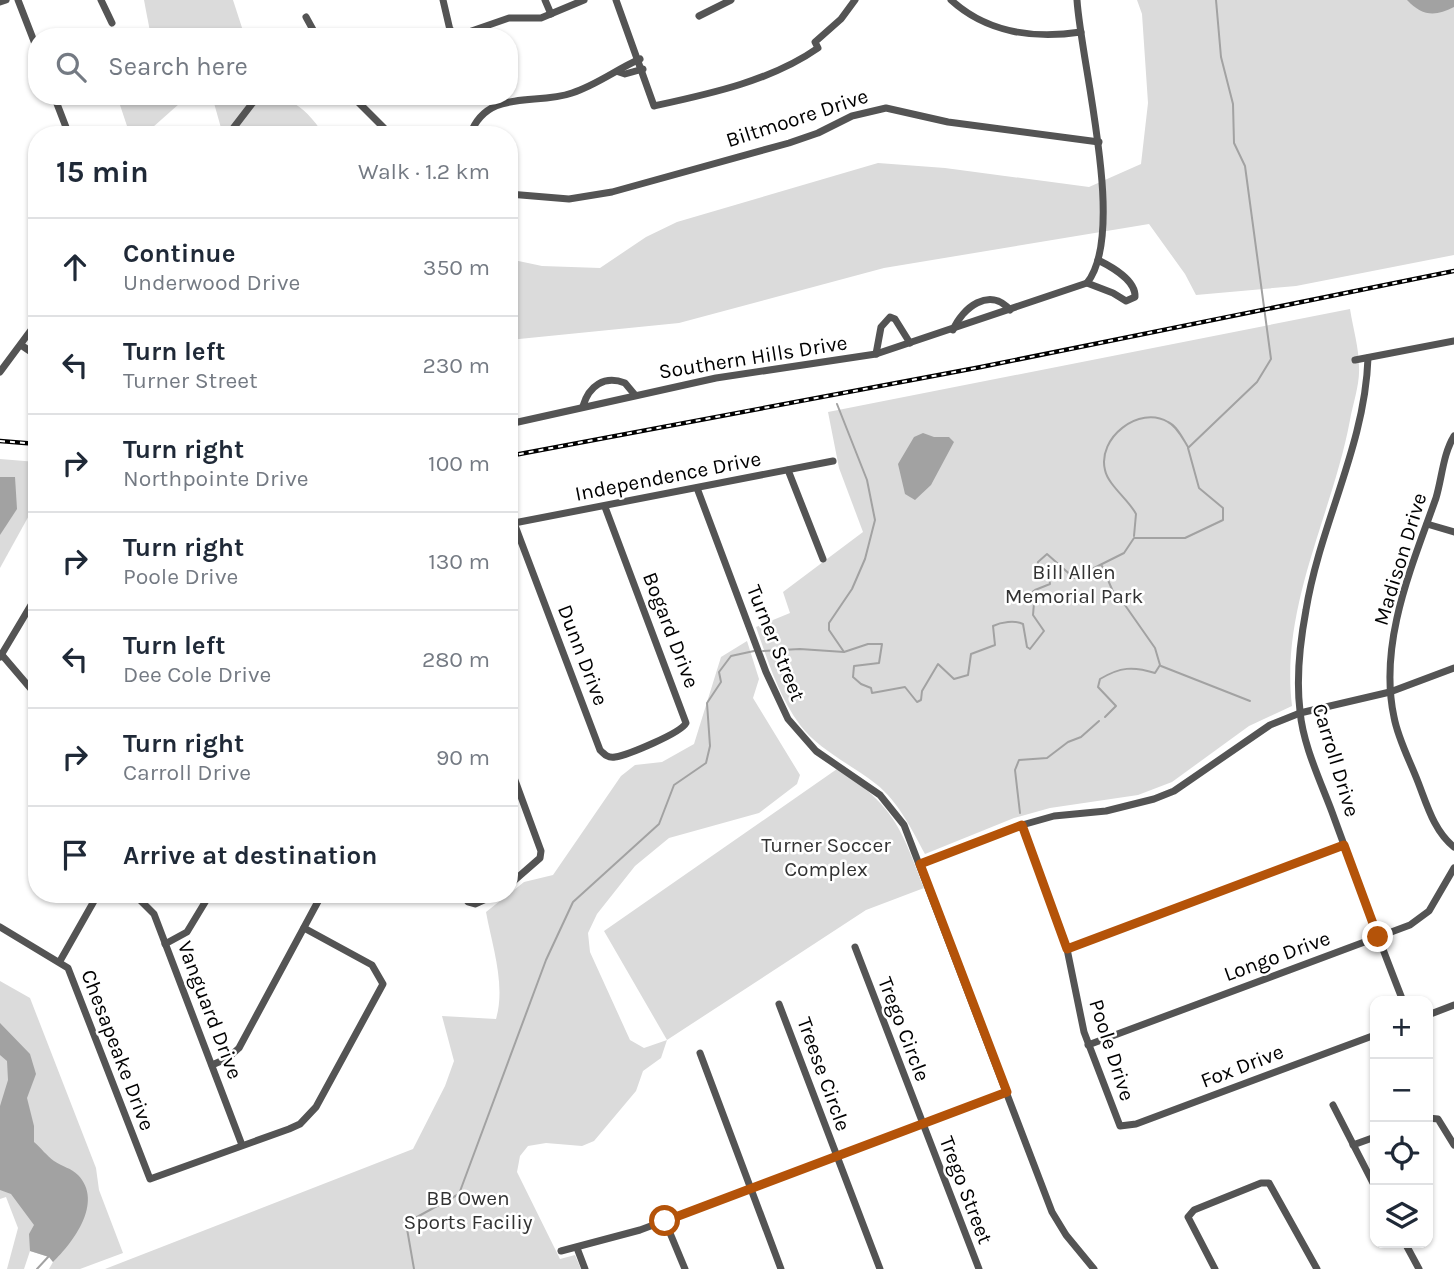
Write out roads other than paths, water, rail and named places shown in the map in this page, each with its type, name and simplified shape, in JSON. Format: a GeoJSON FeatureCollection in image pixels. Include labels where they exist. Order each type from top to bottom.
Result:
{"type":"FeatureCollection","features":[{"type":"Feature","properties":{"kind":"street"},"geometry":{"type":"LineString","coordinates":[[0,2],[6,0]]}},
{"type":"Feature","properties":{"kind":"street"},"geometry":{"type":"LineString","coordinates":[[18,0],[29,28]]}},
{"type":"Feature","properties":{"kind":"street"},"geometry":{"type":"LineString","coordinates":[[101,0],[112,23]]}},
{"type":"Feature","properties":{"kind":"street"},"geometry":{"type":"LineString","coordinates":[[443,0],[447,23],[451,28]]}},
{"type":"Feature","properties":{"kind":"street"},"geometry":{"type":"LineString","coordinates":[[545,0],[551,14]]}},
{"type":"Feature","properties":{"kind":"street"},"geometry":{"type":"LineString","coordinates":[[478,28],[509,18],[533,19],[584,0]]}},
{"type":"Feature","properties":{"kind":"street"},"geometry":{"type":"LineString","coordinates":[[616,0],[640,59],[654,106],[763,77],[794,63],[818,48],[816,42],[841,19],[855,0]]}},
{"type":"Feature","properties":{"kind":"street"},"geometry":{"type":"LineString","coordinates":[[699,16],[731,0]]}},
{"type":"Feature","properties":{"kind":"street"},"geometry":{"type":"LineString","coordinates":[[951,0],[963,10],[1002,29],[1044,36],[1081,32]]}},
{"type":"Feature","properties":{"kind":"street"},"geometry":{"type":"LineString","coordinates":[[1077,0],[1099,142],[1102,213],[1098,260],[1087,284],[1113,293],[1124,301],[1135,297],[1134,288],[1117,270],[1098,260]]}},
{"type":"Feature","properties":{"kind":"street"},"geometry":{"type":"LineString","coordinates":[[306,17],[312,28]]}},
{"type":"Feature","properties":{"kind":"street"},"geometry":{"type":"LineString","coordinates":[[518,99],[564,96],[619,72],[640,59]]}},
{"type":"Feature","properties":{"kind":"street"},"geometry":{"type":"LineString","coordinates":[[619,72],[625,75],[643,69]]}},
{"type":"Feature","properties":{"kind":"street"},"geometry":{"type":"LineString","coordinates":[[57,105],[66,126]]}},
{"type":"Feature","properties":{"kind":"street"},"geometry":{"type":"LineString","coordinates":[[235,126],[251,105]]}},
{"type":"Feature","properties":{"kind":"street"},"geometry":{"type":"LineString","coordinates":[[361,105],[382,126]]}},
{"type":"Feature","properties":{"kind":"street"},"geometry":{"type":"LineString","coordinates":[[474,126],[480,115],[498,105]]}},
{"type":"Feature","properties":{"kind":"street","name":"Biltmoore Drive"},"geometry":{"type":"LineString","coordinates":[[518,195],[569,199],[612,192],[789,143],[818,133],[852,116],[886,108],[948,122],[1099,142]]}},
{"type":"Feature","properties":{"kind":"street","name":"Southern Hills Drive"},"geometry":{"type":"LineString","coordinates":[[518,422],[716,378],[876,354],[1087,284]]}},
{"type":"Feature","properties":{"kind":"street"},"geometry":{"type":"LineString","coordinates":[[953,330],[964,309],[978,302],[998,302],[1010,310]]}},
{"type":"Feature","properties":{"kind":"street","name":"Southern Hills Drive"},"geometry":{"type":"LineString","coordinates":[[876,354],[881,327],[890,317],[895,319],[910,343]]}},
{"type":"Feature","properties":{"kind":"street"},"geometry":{"type":"LineString","coordinates":[[0,372],[28,336]]}},
{"type":"Feature","properties":{"kind":"street"},"geometry":{"type":"LineString","coordinates":[[1355,360],[1454,341]]}},
{"type":"Feature","properties":{"kind":"street"},"geometry":{"type":"LineString","coordinates":[[22,345],[28,349]]}},
{"type":"Feature","properties":{"kind":"street","name":"Carroll Drive"},"geometry":{"type":"LineString","coordinates":[[1367,358],[1361,414],[1351,459],[1317,561],[1306,609],[1298,687],[1300,713],[1344,845],[1401,996]]}},
{"type":"Feature","properties":{"kind":"street","name":"Southern Hills Drive"},"geometry":{"type":"LineString","coordinates":[[583,406],[590,390],[606,380],[625,383],[635,395]]}},
{"type":"Feature","properties":{"kind":"street","name":"Madison Drive"},"geometry":{"type":"LineString","coordinates":[[1454,436],[1448,445],[1427,524],[1401,603],[1390,692],[1394,720],[1430,813],[1445,840],[1454,847]]}},
{"type":"Feature","properties":{"kind":"street","name":"Independence Drive"},"geometry":{"type":"LineString","coordinates":[[518,522],[833,461]]}},
{"type":"Feature","properties":{"kind":"street"},"geometry":{"type":"LineString","coordinates":[[788,470],[823,559]]}},
{"type":"Feature","properties":{"kind":"street","name":"Turner Street"},"geometry":{"type":"LineString","coordinates":[[697,488],[782,709],[806,740],[829,760],[866,783],[894,809],[904,825],[1052,1212],[1066,1235],[1094,1269]]}},
{"type":"Feature","properties":{"kind":"street","name":"Bogard Drive"},"geometry":{"type":"LineString","coordinates":[[605,507],[686,717],[683,729],[648,744]]}},
{"type":"Feature","properties":{"kind":"street"},"geometry":{"type":"LineString","coordinates":[[1427,524],[1454,532]]}},
{"type":"Feature","properties":{"kind":"street","name":"Dunn Drive"},"geometry":{"type":"LineString","coordinates":[[518,538],[600,750],[605,755],[617,757],[648,744]]}},
{"type":"Feature","properties":{"kind":"street"},"geometry":{"type":"LineString","coordinates":[[28,610],[1,656],[28,686]]}},
{"type":"Feature","properties":{"kind":"street"},"geometry":{"type":"LineString","coordinates":[[920,864],[1022,825],[1054,816],[1105,811],[1154,799],[1182,785],[1253,735],[1300,713],[1390,692],[1454,668]]}},
{"type":"Feature","properties":{"kind":"street"},"geometry":{"type":"LineString","coordinates":[[518,788],[541,851],[540,858],[518,877]]}},
{"type":"Feature","properties":{"kind":"street","name":"Poole Drive"},"geometry":{"type":"LineString","coordinates":[[1022,825],[1067,949],[1088,1045],[1120,1126]]}},
{"type":"Feature","properties":{"kind":"street"},"geometry":{"type":"LineString","coordinates":[[1067,949],[1344,845]]}},
{"type":"Feature","properties":{"kind":"street","name":"Longo Drive"},"geometry":{"type":"LineString","coordinates":[[1088,1045],[1378,937],[1422,918],[1437,899],[1454,868]]}},
{"type":"Feature","properties":{"kind":"street"},"geometry":{"type":"LineString","coordinates":[[60,961],[94,903]]}},
{"type":"Feature","properties":{"kind":"street","name":"Vanguard Drive"},"geometry":{"type":"LineString","coordinates":[[143,903],[155,914],[242,1145]]}},
{"type":"Feature","properties":{"kind":"street"},"geometry":{"type":"LineString","coordinates":[[166,944],[187,932],[205,903]]}},
{"type":"Feature","properties":{"kind":"street"},"geometry":{"type":"LineString","coordinates":[[212,1065],[228,1058],[239,1048],[317,903]]}},
{"type":"Feature","properties":{"kind":"street","name":"Chesapeake Drive"},"geometry":{"type":"LineString","coordinates":[[0,927],[60,961],[73,978],[150,1179],[242,1145]]}},
{"type":"Feature","properties":{"kind":"street"},"geometry":{"type":"LineString","coordinates":[[242,1145],[289,1129],[309,1116],[383,984],[372,965],[304,928]]}},
{"type":"Feature","properties":{"kind":"street","name":"Trego Circle"},"geometry":{"type":"LineString","coordinates":[[855,947],[922,1124]]}},
{"type":"Feature","properties":{"kind":"street","name":"Treese Circle"},"geometry":{"type":"LineString","coordinates":[[779,1004],[880,1269]]}},
{"type":"Feature","properties":{"kind":"street"},"geometry":{"type":"LineString","coordinates":[[1433,1013],[1454,1005]]}},
{"type":"Feature","properties":{"kind":"street","name":"Fox Drive"},"geometry":{"type":"LineString","coordinates":[[1120,1126],[1136,1125],[1370,1037]]}},
{"type":"Feature","properties":{"kind":"street"},"geometry":{"type":"LineString","coordinates":[[700,1053],[781,1269]]}},
{"type":"Feature","properties":{"kind":"street"},"geometry":{"type":"LineString","coordinates":[[561,1251],[665,1221],[1007,1092]]}},
{"type":"Feature","properties":{"kind":"street"},"geometry":{"type":"LineString","coordinates":[[1334,1105],[1374,1185]]}},
{"type":"Feature","properties":{"kind":"street"},"geometry":{"type":"LineString","coordinates":[[1433,1119],[1443,1125],[1454,1144]]}},
{"type":"Feature","properties":{"kind":"street","name":"Trego Street"},"geometry":{"type":"LineString","coordinates":[[922,1124],[979,1269]]}},
{"type":"Feature","properties":{"kind":"street"},"geometry":{"type":"LineString","coordinates":[[1353,1145],[1370,1139]]}},
{"type":"Feature","properties":{"kind":"street"},"geometry":{"type":"LineString","coordinates":[[1215,1269],[1188,1217],[1194,1210],[1261,1183],[1269,1183],[1317,1269]]}},
{"type":"Feature","properties":{"kind":"street"},"geometry":{"type":"LineString","coordinates":[[665,1221],[684,1269]]}},
{"type":"Feature","properties":{"kind":"street"},"geometry":{"type":"LineString","coordinates":[[577,1248],[585,1269]]}},
{"type":"Feature","properties":{"kind":"street"},"geometry":{"type":"LineString","coordinates":[[1408,1248],[1419,1269]]}},
{"type":"Feature","properties":{"kind":"waterway"},"geometry":{"type":"LineString","coordinates":[[763,651],[800,649],[844,652],[868,644],[882,644],[879,663],[854,666],[853,677],[871,688],[872,693],[905,687],[917,702],[921,700],[922,691],[938,664],[954,679],[968,675],[971,654],[995,645],[993,626],[1008,622],[1023,624],[1027,647],[1030,649],[1044,631],[1033,615],[1034,603],[1022,600],[1035,590],[1050,584],[1049,576],[1037,569],[1038,562],[1047,554],[1074,578],[1124,553],[1134,538],[1185,538],[1223,520],[1223,508],[1199,488],[1188,448],[1257,382],[1271,359],[1245,166],[1234,143],[1233,104],[1221,57],[1216,0]]}},
{"type":"Feature","properties":{"kind":"waterway"},"geometry":{"type":"LineString","coordinates":[[837,404],[867,480],[875,520],[865,559],[852,589],[829,623],[829,630],[844,652]]}},
{"type":"Feature","properties":{"kind":"waterway"},"geometry":{"type":"LineString","coordinates":[[1134,536],[1136,514],[1110,481],[1105,470],[1107,447],[1123,428],[1133,421],[1145,418],[1157,418],[1174,426],[1188,447]]}},
{"type":"Feature","properties":{"kind":"waterway"},"geometry":{"type":"LineString","coordinates":[[1102,566],[1114,594]]}},
{"type":"Feature","properties":{"kind":"waterway"},"geometry":{"type":"LineString","coordinates":[[1105,717],[1116,706],[1098,687],[1100,679],[1127,669],[1155,673],[1160,665],[1155,648],[1120,598]]}},
{"type":"Feature","properties":{"kind":"waterway"},"geometry":{"type":"LineString","coordinates":[[414,1269],[406,1223],[459,1194],[546,960],[573,902],[659,824],[674,785],[706,763],[710,746],[707,703],[721,682],[719,672],[731,656],[754,651]]}},
{"type":"Feature","properties":{"kind":"waterway"},"geometry":{"type":"LineString","coordinates":[[1161,666],[1250,701]]}},
{"type":"Feature","properties":{"kind":"waterway"},"geometry":{"type":"LineString","coordinates":[[1020,813],[1015,770],[1019,760],[1047,758],[1068,742],[1081,737],[1099,721]]}},
{"type":"Feature","properties":{"kind":"waterway"},"geometry":{"type":"LineString","coordinates":[[37,1269],[49,1256]]}},
{"type":"Feature","properties":{"kind":"railway"},"geometry":{"type":"LineString","coordinates":[[518,454],[981,367],[1454,271]]}},
{"type":"Feature","properties":{"kind":"railway"},"geometry":{"type":"LineString","coordinates":[[0,441],[28,443]]}},
{"type":"Feature","properties":{"kind":"park label","name":"Bill Allen Memorial Park"},"geometry":{"type":"Point","coordinates":[1074,584]}},
{"type":"Feature","properties":{"kind":"park label","name":"Turner Soccer Complex"},"geometry":{"type":"Point","coordinates":[826,857]}},
{"type":"Feature","properties":{"kind":"park label","name":"BB Owen Sports Faciliy"},"geometry":{"type":"Point","coordinates":[468,1210]}}]}
